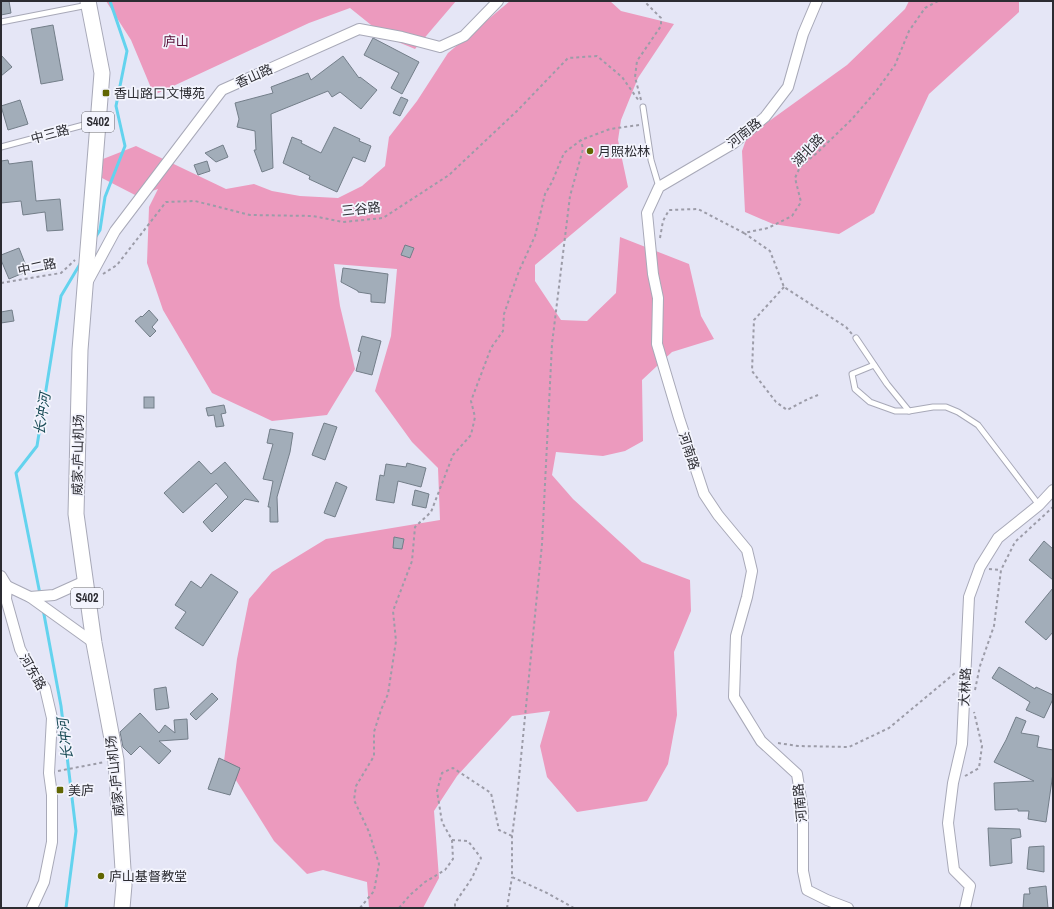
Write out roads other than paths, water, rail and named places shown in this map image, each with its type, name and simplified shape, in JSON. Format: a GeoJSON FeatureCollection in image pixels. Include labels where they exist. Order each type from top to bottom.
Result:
{"type":"FeatureCollection","features":[{"type":"Feature","properties":{"kind":"main road","name":"威家-庐山机场"},"geometry":{"type":"LineString","coordinates":[[89,3],[102,73],[80,350],[76,514],[94,643],[116,760],[124,885],[122,908]]}},
{"type":"Feature","properties":{"kind":"street","name":"香山路"},"geometry":{"type":"LineString","coordinates":[[85,286],[115,231],[222,90],[359,29],[402,37],[440,47],[464,36],[498,1]]}},
{"type":"Feature","properties":{"kind":"street","name":"河南路"},"geometry":{"type":"LineString","coordinates":[[817,1],[803,34],[788,87],[765,117],[734,143],[659,187],[648,213],[653,274],[658,298],[657,344],[704,494],[718,515],[747,550],[752,571],[736,636],[734,697],[761,741],[797,774],[803,812],[803,871],[807,890],[848,908]]}},
{"type":"Feature","properties":{"kind":"street","name":"大林路"},"geometry":{"type":"LineString","coordinates":[[965,908],[970,886],[954,870],[948,823],[953,783],[962,744],[969,597],[980,567],[998,538],[1039,505],[1053,490]]}},
{"type":"Feature","properties":{"kind":"street"},"geometry":{"type":"LineString","coordinates":[[1,576],[7,586],[30,597],[94,643]]}},
{"type":"Feature","properties":{"kind":"street"},"geometry":{"type":"LineString","coordinates":[[30,597],[54,595],[85,581]]}},
{"type":"Feature","properties":{"kind":"street","name":"河东路"},"geometry":{"type":"LineString","coordinates":[[7,586],[6,599],[20,649],[32,671],[45,688],[52,718],[49,773],[52,795],[52,842],[44,882],[32,908]]}},
{"type":"Feature","properties":{"kind":"lane"},"geometry":{"type":"LineString","coordinates":[[1,22],[89,3]]}},
{"type":"Feature","properties":{"kind":"lane"},"geometry":{"type":"LineString","coordinates":[[643,107],[652,160],[659,187]]}},
{"type":"Feature","properties":{"kind":"lane","name":"中三路"},"geometry":{"type":"LineString","coordinates":[[1,147],[98,121]]}},
{"type":"Feature","properties":{"kind":"lane"},"geometry":{"type":"LineString","coordinates":[[856,338],[887,384],[909,411]]}},
{"type":"Feature","properties":{"kind":"lane"},"geometry":{"type":"LineString","coordinates":[[874,366],[852,374],[855,389],[870,402],[895,410],[909,411],[934,406],[946,407],[958,412],[978,425],[1039,505]]}},
{"type":"Feature","properties":{"kind":"waterway","name":"长冲河"},"geometry":{"type":"LineString","coordinates":[[95,238],[100,230],[105,197],[125,146],[116,106],[127,51],[110,1]]}},
{"type":"Feature","properties":{"kind":"waterway","name":"长冲河"},"geometry":{"type":"LineString","coordinates":[[40,594],[16,473],[37,446],[61,296],[80,264]]}},
{"type":"Feature","properties":{"kind":"waterway","name":"长冲河"},"geometry":{"type":"LineString","coordinates":[[43,609],[61,706],[76,831],[66,908]]}},
{"type":"Feature","properties":{"kind":"place","name":"香山路口文博苑"},"geometry":{"type":"Point","coordinates":[106,93]}},
{"type":"Feature","properties":{"kind":"place","name":"月照松林"},"geometry":{"type":"Point","coordinates":[590,151]}},
{"type":"Feature","properties":{"kind":"place","name":"美庐"},"geometry":{"type":"Point","coordinates":[60,790]}},
{"type":"Feature","properties":{"kind":"place","name":"庐山基督教堂"},"geometry":{"type":"Point","coordinates":[101,876]}},
{"type":"Feature","properties":{"kind":"park label","name":"庐山"},"geometry":{"type":"Point","coordinates":[176,41]}}]}
